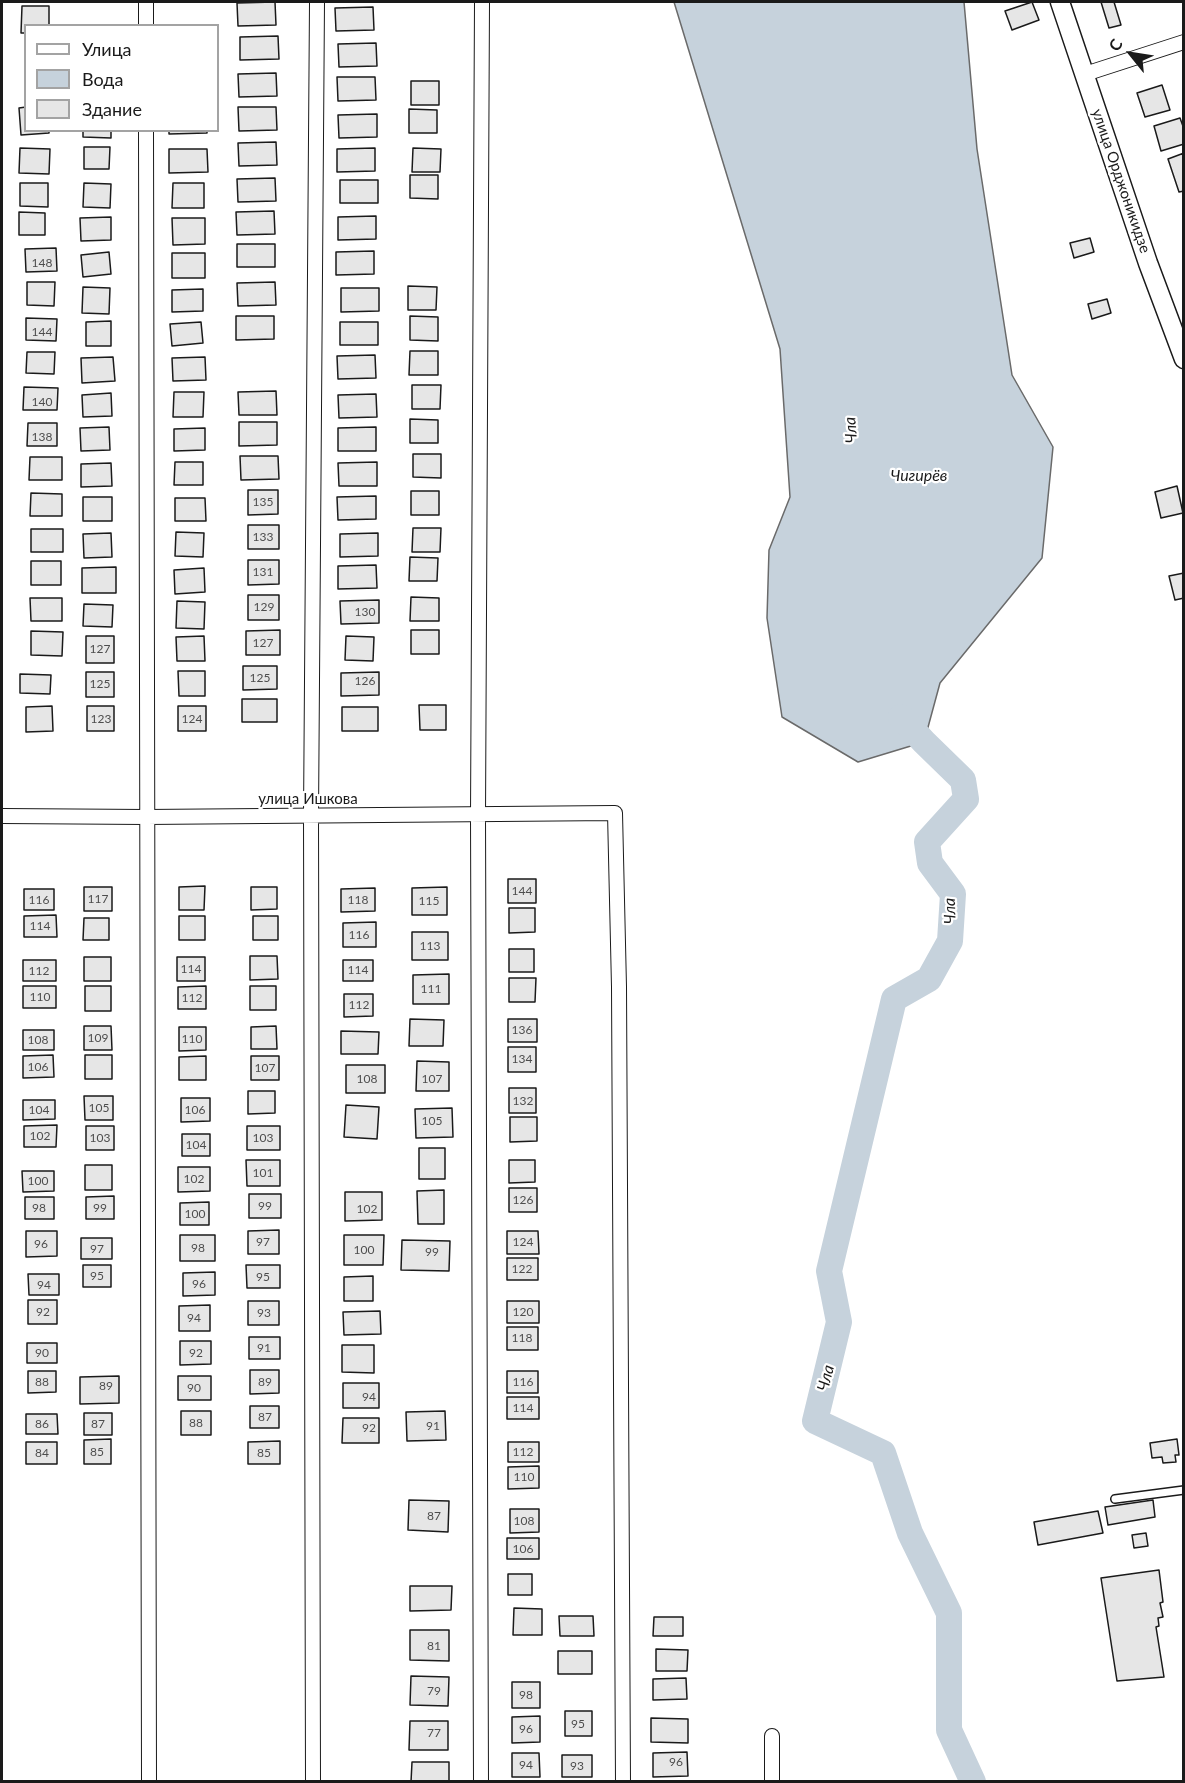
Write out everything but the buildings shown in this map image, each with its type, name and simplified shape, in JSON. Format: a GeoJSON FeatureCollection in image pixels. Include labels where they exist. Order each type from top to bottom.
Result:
{"type":"FeatureCollection","features":[{"type":"Feature","properties":{"kind":"street"},"geometry":{"type":"LineString","coordinates":[[146,2],[146,24]]}},
{"type":"Feature","properties":{"kind":"street"},"geometry":{"type":"LineString","coordinates":[[313,1782],[312,815],[317,2]]}},
{"type":"Feature","properties":{"kind":"street"},"geometry":{"type":"LineString","coordinates":[[481,1782],[478,815],[482,2]]}},
{"type":"Feature","properties":{"kind":"street","name":"улица Орджоникидзе"},"geometry":{"type":"LineString","coordinates":[[1060,2],[1148,263],[1184,359]]}},
{"type":"Feature","properties":{"kind":"street"},"geometry":{"type":"LineString","coordinates":[[1085,74],[1184,42]]}},
{"type":"Feature","properties":{"kind":"street"},"geometry":{"type":"LineString","coordinates":[[146,132],[149,1782]]}},
{"type":"Feature","properties":{"kind":"street","name":"улица Ишкова"},"geometry":{"type":"LineString","coordinates":[[2,816],[615,813],[620,999],[623,1782]]}},
{"type":"Feature","properties":{"kind":"street"},"geometry":{"type":"LineString","coordinates":[[772,1736],[772,1782]]}},
{"type":"Feature","properties":{"kind":"lane"},"geometry":{"type":"LineString","coordinates":[[1115,1499],[1184,1490]]}},
{"type":"Feature","properties":{"kind":"water","name":"Чигирёв"},"geometry":{"type":"Polygon","coordinates":[[[674,2],[964,2],[977,149],[1012,375],[1053,447],[1042,558],[940,683],[924,742],[858,762],[782,717],[767,618],[769,550],[790,497],[780,349],[674,2]]]}},
{"type":"Feature","properties":{"kind":"waterway","name":"Чла"},"geometry":{"type":"LineString","coordinates":[[901,717],[963,780],[966,799],[927,842],[930,863],[953,894],[950,941],[929,979],[894,999],[829,1271],[839,1322],[815,1421],[883,1453],[910,1533],[949,1613],[949,1730],[973,1782]]}}]}
